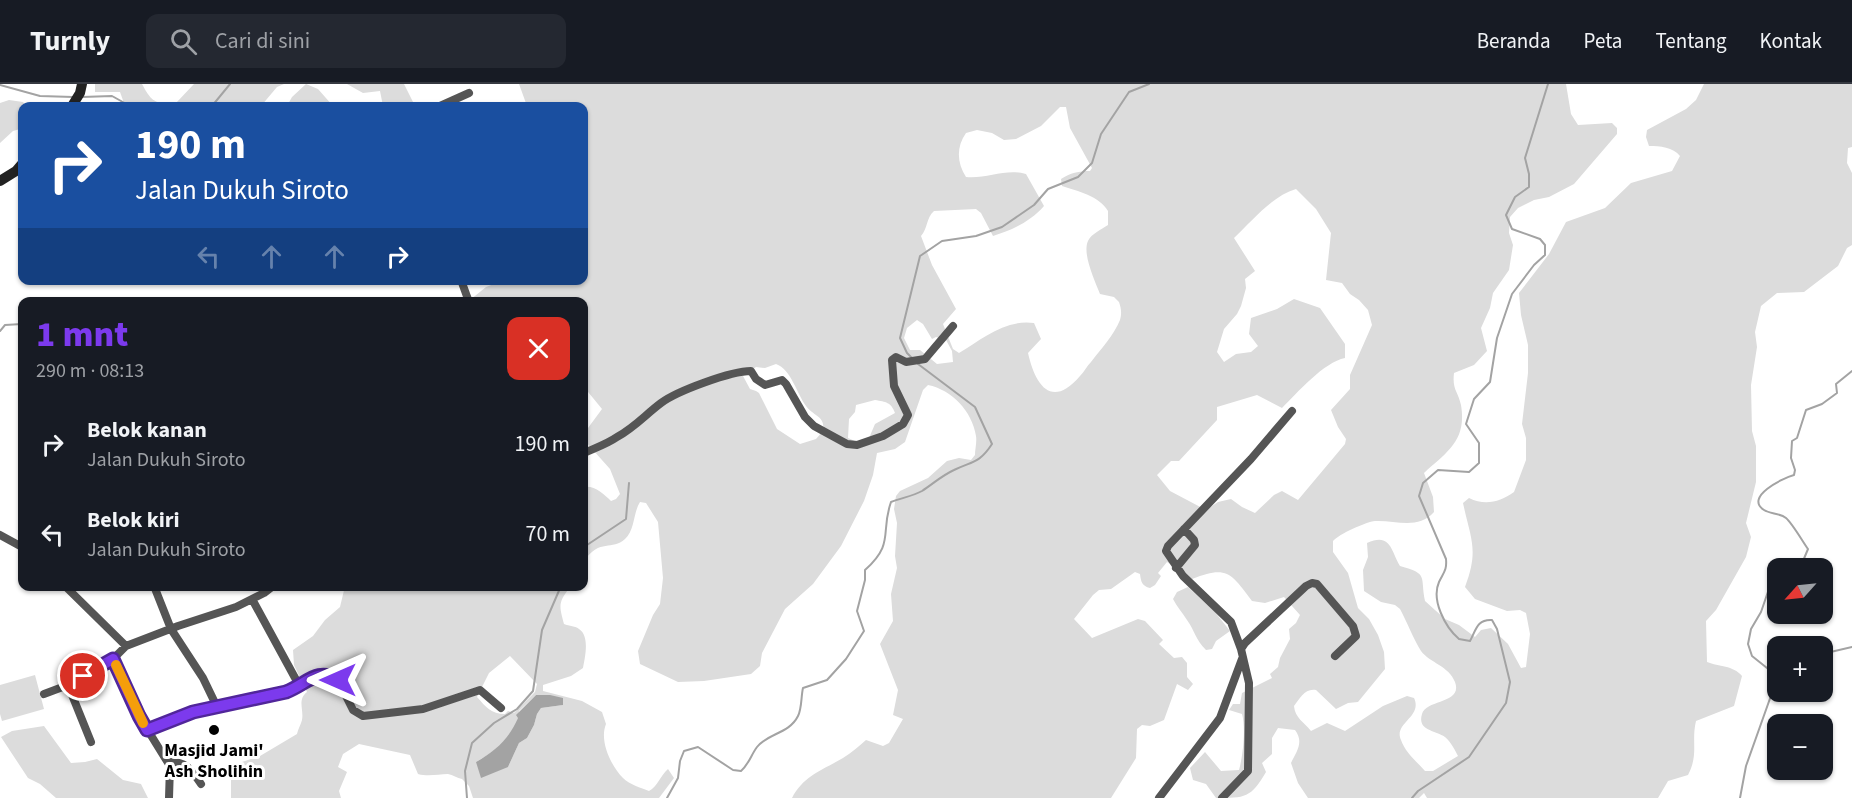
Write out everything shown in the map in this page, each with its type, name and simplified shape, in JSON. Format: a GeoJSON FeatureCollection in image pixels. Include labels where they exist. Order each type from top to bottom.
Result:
{"type":"FeatureCollection","features":[{"type":"Feature","properties":{"kind":"street"},"geometry":{"type":"LineString","coordinates":[[449,102],[469,93]]}},
{"type":"Feature","properties":{"kind":"street"},"geometry":{"type":"LineString","coordinates":[[0,181],[18,170]]}},
{"type":"Feature","properties":{"kind":"street"},"geometry":{"type":"LineString","coordinates":[[588,451],[615,439],[641,422],[661,403],[679,393],[739,371],[751,371],[756,379],[765,386],[782,380],[805,417],[814,426],[847,444],[857,445],[884,436],[903,424],[908,415],[894,386],[892,360],[899,357],[906,362],[925,359],[953,326]]}},
{"type":"Feature","properties":{"kind":"street"},"geometry":{"type":"LineString","coordinates":[[1222,798],[1248,771],[1249,683],[1231,622],[1176,568],[1166,551],[1168,546],[1251,459],[1292,411]]}},
{"type":"Feature","properties":{"kind":"street"},"geometry":{"type":"LineString","coordinates":[[1176,568],[1195,545],[1194,540],[1184,530]]}},
{"type":"Feature","properties":{"kind":"street"},"geometry":{"type":"LineString","coordinates":[[0,535],[18,545]]}},
{"type":"Feature","properties":{"kind":"street"},"geometry":{"type":"LineString","coordinates":[[1241,650],[1312,583],[1317,584],[1353,626],[1356,636],[1335,656]]}},
{"type":"Feature","properties":{"kind":"street"},"geometry":{"type":"LineString","coordinates":[[70,591],[126,646]]}},
{"type":"Feature","properties":{"kind":"street"},"geometry":{"type":"LineString","coordinates":[[156,591],[171,629],[203,678],[216,707]]}},
{"type":"Feature","properties":{"kind":"street"},"geometry":{"type":"LineString","coordinates":[[44,694],[68,685],[113,659],[126,646],[252,599],[260,591]]}},
{"type":"Feature","properties":{"kind":"street"},"geometry":{"type":"LineString","coordinates":[[252,599],[300,687]]}},
{"type":"Feature","properties":{"kind":"street"},"geometry":{"type":"LineString","coordinates":[[113,659],[139,716],[168,762],[171,770],[169,798]]}},
{"type":"Feature","properties":{"kind":"street"},"geometry":{"type":"LineString","coordinates":[[1159,798],[1220,718],[1242,659]]}},
{"type":"Feature","properties":{"kind":"street"},"geometry":{"type":"LineString","coordinates":[[147,730],[193,712],[286,692],[300,687],[318,675],[328,674],[338,680],[353,710],[363,716],[372,717],[423,709],[480,690],[501,708]]}},
{"type":"Feature","properties":{"kind":"street"},"geometry":{"type":"LineString","coordinates":[[68,685],[91,742]]}},
{"type":"Feature","properties":{"kind":"street"},"geometry":{"type":"LineString","coordinates":[[168,762],[182,762],[189,766],[201,784]]}},
{"type":"Feature","properties":{"kind":"shaded area"},"geometry":{"type":"Polygon","coordinates":[[[95,84],[142,84],[152,99],[159,102],[124,102],[120,92],[95,92],[95,84]]]}},
{"type":"Feature","properties":{"kind":"shaded area"},"geometry":{"type":"Polygon","coordinates":[[[194,84],[284,84],[277,87],[264,102],[177,102],[194,84]]]}},
{"type":"Feature","properties":{"kind":"shaded area"},"geometry":{"type":"Polygon","coordinates":[[[306,84],[318,89],[329,102],[289,102],[306,84]]]}},
{"type":"Feature","properties":{"kind":"shaded area"},"geometry":{"type":"Polygon","coordinates":[[[347,84],[404,84],[413,102],[382,102],[380,91],[363,93],[347,84]]]}},
{"type":"Feature","properties":{"kind":"shaded area"},"geometry":{"type":"Polygon","coordinates":[[[519,84],[1566,84],[1571,114],[1578,125],[1612,123],[1617,128],[1617,134],[1574,184],[1549,197],[1534,200],[1518,208],[1510,217],[1509,233],[1513,245],[1509,270],[1493,293],[1490,308],[1481,328],[1487,351],[1474,365],[1454,373],[1455,387],[1461,405],[1461,428],[1453,445],[1424,473],[1433,497],[1434,512],[1421,521],[1371,522],[1333,541],[1333,552],[1348,573],[1358,608],[1369,619],[1378,635],[1384,652],[1385,669],[1358,702],[1348,703],[1336,709],[1316,690],[1312,690],[1303,694],[1294,706],[1298,717],[1311,731],[1327,723],[1345,731],[1383,706],[1407,696],[1414,698],[1415,710],[1401,729],[1401,740],[1408,753],[1425,771],[1433,771],[1458,756],[1445,737],[1424,727],[1421,720],[1422,714],[1425,709],[1454,694],[1455,682],[1444,668],[1421,651],[1400,609],[1395,605],[1381,602],[1364,591],[1363,570],[1368,557],[1367,543],[1375,540],[1386,541],[1400,566],[1415,571],[1422,577],[1425,601],[1445,619],[1459,625],[1475,637],[1481,630],[1491,628],[1508,644],[1521,668],[1526,667],[1530,634],[1526,613],[1520,610],[1507,611],[1475,599],[1465,587],[1473,554],[1463,503],[1469,498],[1481,502],[1492,502],[1514,492],[1526,460],[1526,438],[1522,424],[1528,373],[1528,345],[1519,293],[1549,254],[1566,222],[1605,208],[1631,183],[1672,171],[1680,156],[1670,149],[1649,146],[1646,137],[1647,130],[1686,109],[1696,100],[1704,84],[1852,84],[1852,147],[1848,148],[1847,163],[1852,173],[1852,245],[1847,248],[1838,266],[1804,292],[1777,293],[1761,306],[1755,332],[1757,347],[1751,385],[1752,431],[1756,446],[1756,482],[1746,523],[1751,537],[1746,557],[1716,610],[1706,621],[1707,662],[1730,668],[1742,676],[1734,706],[1696,721],[1693,761],[1688,775],[1668,781],[1658,798],[1427,798],[1424,793],[1419,798],[1308,798],[1298,783],[1291,763],[1299,746],[1298,734],[1295,730],[1278,728],[1272,738],[1272,754],[1262,763],[1266,772],[1256,787],[1241,797],[1216,798],[1206,784],[1193,780],[1190,768],[1205,752],[1221,771],[1239,770],[1244,742],[1242,714],[1229,710],[1233,704],[1240,704],[1242,693],[1272,678],[1270,674],[1278,667],[1290,639],[1289,629],[1300,615],[1284,597],[1265,603],[1252,601],[1239,584],[1227,574],[1213,573],[1192,579],[1167,562],[1158,573],[1161,576],[1155,585],[1150,588],[1145,586],[1140,574],[1135,572],[1111,589],[1099,590],[1074,619],[1092,638],[1138,619],[1145,621],[1163,640],[1159,644],[1174,658],[1182,657],[1187,663],[1187,677],[1193,684],[1188,690],[1177,684],[1164,720],[1150,726],[1142,725],[1137,729],[1136,758],[1111,798],[792,798],[808,778],[846,756],[866,740],[883,746],[889,743],[903,719],[893,715],[898,690],[880,644],[893,621],[891,594],[897,568],[895,556],[897,523],[894,509],[896,496],[900,491],[928,478],[947,461],[959,458],[971,460],[975,455],[976,436],[970,418],[953,397],[928,385],[923,390],[905,442],[895,449],[877,453],[873,475],[864,501],[841,546],[813,584],[785,609],[762,653],[760,666],[751,674],[704,681],[678,682],[640,664],[638,651],[660,604],[663,578],[658,522],[646,503],[640,502],[631,531],[625,539],[601,547],[588,556],[588,487],[602,493],[611,501],[620,494],[610,469],[588,444],[588,428],[602,409],[588,392],[588,297],[474,297],[491,285],[588,285],[588,102],[526,102],[519,84]],[[1060,107],[1041,126],[1016,139],[1004,140],[992,133],[977,130],[966,133],[959,149],[961,166],[966,177],[1011,172],[1026,174],[1044,206],[1039,212],[1020,225],[993,236],[981,213],[976,209],[934,211],[921,236],[932,265],[956,309],[943,324],[953,349],[959,353],[1004,327],[1034,323],[1041,339],[1028,353],[1031,364],[1040,383],[1053,392],[1070,386],[1081,374],[1114,331],[1120,320],[1121,311],[1119,302],[1114,297],[1100,294],[1087,253],[1089,238],[1108,225],[1108,211],[1094,198],[1062,186],[1061,179],[1064,177],[1090,171],[1092,168],[1070,128],[1066,107],[1060,107]],[[1296,189],[1279,197],[1234,238],[1255,271],[1245,279],[1246,288],[1241,306],[1224,329],[1217,352],[1224,362],[1236,354],[1251,352],[1258,346],[1249,334],[1251,318],[1277,309],[1294,299],[1320,308],[1345,344],[1345,358],[1328,365],[1282,408],[1257,395],[1217,407],[1217,420],[1179,461],[1171,461],[1157,475],[1170,491],[1206,510],[1218,502],[1231,499],[1255,513],[1274,495],[1282,491],[1298,500],[1345,444],[1346,439],[1331,410],[1350,389],[1350,375],[1372,325],[1368,310],[1350,294],[1342,283],[1326,280],[1331,233],[1316,209],[1296,189]],[[917,320],[907,328],[904,338],[910,350],[920,350],[937,364],[953,362],[952,351],[946,340],[936,337],[932,339],[923,324],[917,320]],[[776,364],[765,368],[756,367],[743,376],[750,389],[759,393],[777,429],[800,444],[816,439],[823,431],[823,422],[806,406],[786,371],[776,364]],[[875,400],[856,405],[855,412],[849,419],[848,438],[857,442],[869,438],[875,424],[895,413],[888,403],[875,400]]]}},
{"type":"Feature","properties":{"kind":"shaded area"},"geometry":{"type":"Polygon","coordinates":[[[9,100],[23,102],[18,102],[18,130],[13,131],[0,143],[0,103],[9,100]]]}},
{"type":"Feature","properties":{"kind":"shaded area"},"geometry":{"type":"Polygon","coordinates":[[[1188,587],[1215,612],[1230,631],[1216,641],[1212,649],[1206,650],[1202,646],[1173,599],[1177,592],[1188,587]]]}},
{"type":"Feature","properties":{"kind":"shaded area"},"geometry":{"type":"Polygon","coordinates":[[[344,591],[567,591],[563,597],[561,612],[564,624],[578,628],[585,636],[583,668],[571,676],[543,685],[543,691],[582,701],[602,712],[606,724],[604,738],[607,753],[619,773],[628,782],[649,791],[668,769],[674,778],[659,798],[473,798],[469,786],[462,779],[448,774],[418,774],[410,755],[359,744],[343,754],[338,767],[347,772],[339,791],[341,798],[231,798],[231,769],[242,762],[260,756],[297,734],[302,720],[302,698],[307,692],[294,665],[293,650],[313,636],[325,620],[340,607],[344,591]],[[510,656],[489,673],[477,697],[496,713],[505,714],[508,711],[514,713],[535,692],[537,684],[510,656]],[[536,695],[519,711],[515,728],[510,735],[491,753],[476,762],[508,767],[519,743],[527,738],[541,708],[563,705],[536,695]]]}},
{"type":"Feature","properties":{"kind":"shaded area"},"geometry":{"type":"Polygon","coordinates":[[[35,675],[44,709],[2,721],[0,685],[35,675]]]}},
{"type":"Feature","properties":{"kind":"shaded area"},"geometry":{"type":"Polygon","coordinates":[[[536,695],[563,698],[563,705],[541,708],[527,738],[519,743],[508,767],[481,778],[476,762],[506,738],[518,718],[516,715],[536,695]]]}},
{"type":"Feature","properties":{"kind":"shaded area"},"geometry":{"type":"Polygon","coordinates":[[[44,726],[71,763],[97,759],[123,780],[141,784],[148,798],[56,798],[40,784],[28,778],[1,737],[12,731],[44,726]]]}},
{"type":"Feature","properties":{"kind":"waterway"},"geometry":{"type":"LineString","coordinates":[[215,102],[230,84]]}},
{"type":"Feature","properties":{"kind":"waterway"},"geometry":{"type":"LineString","coordinates":[[912,358],[900,338],[920,256],[942,241],[976,236],[1002,227],[1034,205],[1048,189],[1078,177],[1092,163],[1101,134],[1129,92],[1149,84]]}},
{"type":"Feature","properties":{"kind":"waterway"},"geometry":{"type":"LineString","coordinates":[[1412,798],[1418,791],[1469,757],[1506,703],[1510,682],[1497,629],[1492,620],[1480,623],[1470,641],[1459,639],[1449,628],[1441,613],[1437,589],[1446,568],[1446,559],[1419,496],[1423,483],[1438,470],[1469,472],[1479,463],[1479,443],[1466,424],[1474,399],[1490,382],[1497,338],[1512,294],[1534,265],[1545,255],[1545,245],[1540,239],[1512,229],[1506,215],[1515,197],[1529,187],[1525,158],[1548,84]]}},
{"type":"Feature","properties":{"kind":"waterway"},"geometry":{"type":"LineString","coordinates":[[0,85],[40,96],[73,97]]}},
{"type":"Feature","properties":{"kind":"waterway"},"geometry":{"type":"LineString","coordinates":[[82,97],[112,96],[123,102]]}},
{"type":"Feature","properties":{"kind":"waterway"},"geometry":{"type":"LineString","coordinates":[[0,331],[5,325],[18,324]]}},
{"type":"Feature","properties":{"kind":"waterway"},"geometry":{"type":"LineString","coordinates":[[667,798],[678,778],[684,751],[698,747],[733,770],[741,771],[762,742],[794,722],[800,709],[803,688],[827,680],[846,659],[864,631],[857,611],[865,580],[865,570],[884,545],[891,502],[918,493],[949,472],[975,461],[992,444],[975,407],[918,364]]}},
{"type":"Feature","properties":{"kind":"waterway"},"geometry":{"type":"LineString","coordinates":[[1804,558],[1808,549],[1794,528],[1786,518],[1764,510],[1759,505],[1759,499],[1767,489],[1794,475],[1795,470],[1791,458],[1792,441],[1797,438],[1806,410],[1822,404],[1837,393],[1836,384],[1852,371]]}},
{"type":"Feature","properties":{"kind":"waterway"},"geometry":{"type":"LineString","coordinates":[[588,544],[626,519],[629,483]]}},
{"type":"Feature","properties":{"kind":"waterway"},"geometry":{"type":"LineString","coordinates":[[467,798],[465,771],[472,743],[494,723],[517,709],[533,691],[542,630],[559,591]]}},
{"type":"Feature","properties":{"kind":"waterway"},"geometry":{"type":"LineString","coordinates":[[1767,595],[1761,612],[1751,629],[1748,644],[1752,656],[1767,668]]}},
{"type":"Feature","properties":{"kind":"waterway"},"geometry":{"type":"LineString","coordinates":[[1833,651],[1852,647]]}},
{"type":"Feature","properties":{"kind":"waterway"},"geometry":{"type":"LineString","coordinates":[[1740,798],[1746,766],[1769,702]]}},
{"type":"Feature","properties":{"kind":"slow traffic"},"geometry":{"type":"LineString","coordinates":[[116,665],[143,723]]}},
{"type":"Feature","properties":{"kind":"place","name":"Masjid Jami' Ash Sholihin"},"geometry":{"type":"Point","coordinates":[214,730]}},
{"type":"Feature","properties":{"kind":"route"},"geometry":{"type":"LineString","coordinates":[[83,676],[113,659],[147,730],[193,712],[286,692],[300,687],[318,675],[328,674],[338,680]]}}]}
